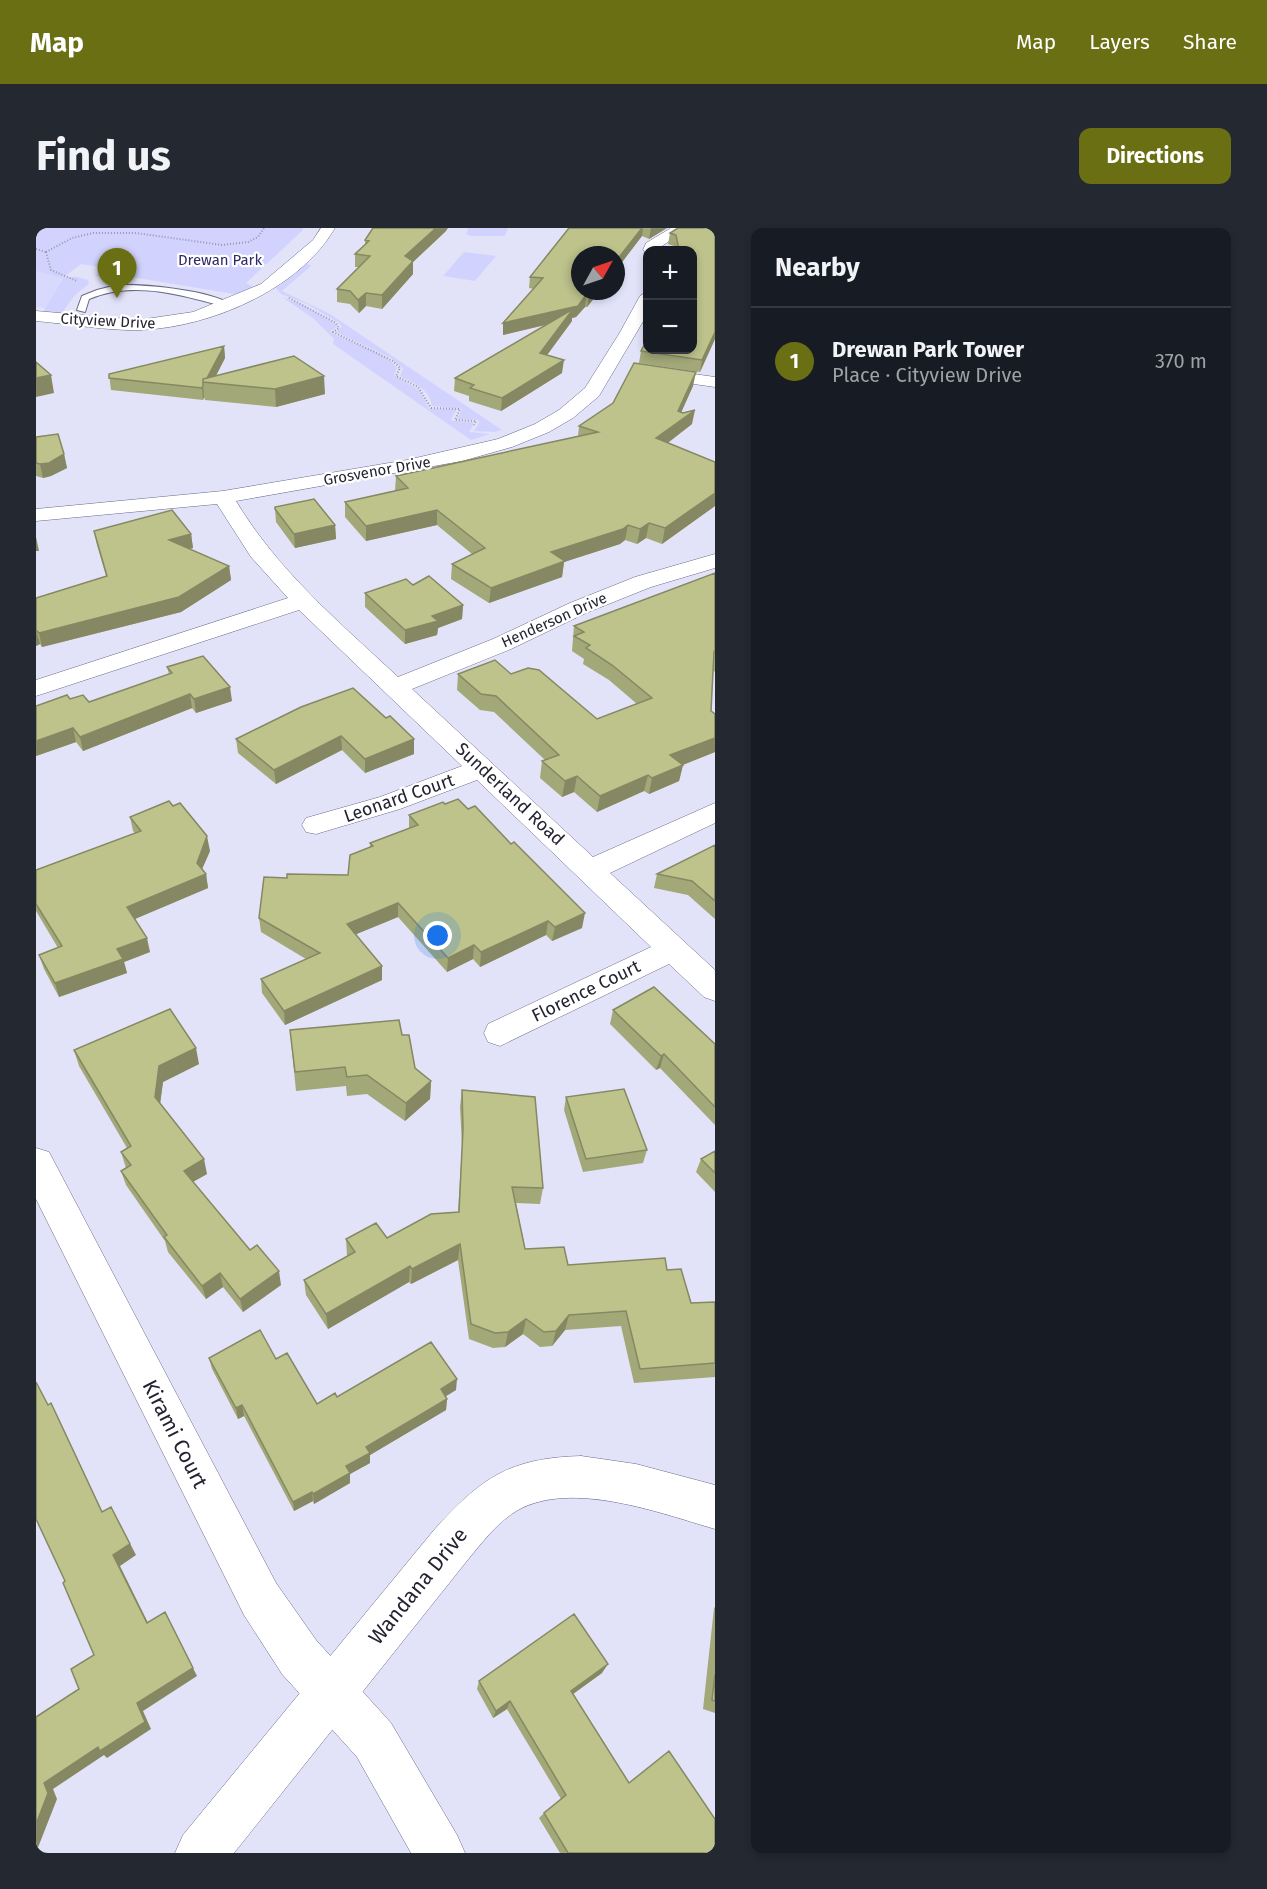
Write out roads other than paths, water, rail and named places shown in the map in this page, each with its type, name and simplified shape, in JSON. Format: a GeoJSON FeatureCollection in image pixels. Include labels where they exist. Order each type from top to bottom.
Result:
{"type":"FeatureCollection","features":[{"type":"Feature","properties":{"kind":"street","name":"Cityview Drive"},"geometry":{"type":"LineString","coordinates":[[36,316],[110,324],[162,324],[199,316],[267,287],[319,243],[328,228]]}},
{"type":"Feature","properties":{"kind":"street"},"geometry":{"type":"LineString","coordinates":[[651,246],[668,230],[702,228]]}},
{"type":"Feature","properties":{"kind":"street","name":"Grosvenor Drive"},"geometry":{"type":"LineString","coordinates":[[36,515],[223,497],[418,464],[506,443],[542,428],[566,414],[592,392],[646,300]]}},
{"type":"Feature","properties":{"kind":"street"},"geometry":{"type":"LineString","coordinates":[[607,366],[715,382]]}},
{"type":"Feature","properties":{"kind":"street","name":"Sunderland Road"},"geometry":{"type":"LineString","coordinates":[[223,497],[241,529],[268,566],[715,989]]}},
{"type":"Feature","properties":{"kind":"street","name":"Henderson Drive"},"geometry":{"type":"LineString","coordinates":[[395,687],[502,644],[578,608],[643,582],[715,561]]}},
{"type":"Feature","properties":{"kind":"street"},"geometry":{"type":"LineString","coordinates":[[36,688],[303,601]]}},
{"type":"Feature","properties":{"kind":"street","name":"Leonard Court"},"geometry":{"type":"LineString","coordinates":[[316,825],[390,803],[483,768]]}},
{"type":"Feature","properties":{"kind":"street"},"geometry":{"type":"LineString","coordinates":[[590,870],[715,812]]}},
{"type":"Feature","properties":{"kind":"street","name":"Florence Court"},"geometry":{"type":"LineString","coordinates":[[500,1033],[673,949]]}},
{"type":"Feature","properties":{"kind":"street","name":"Kirami Court"},"geometry":{"type":"LineString","coordinates":[[36,1163],[260,1599],[299,1657],[374,1740],[439,1853]]}},
{"type":"Feature","properties":{"kind":"street","name":"Wandana Drive"},"geometry":{"type":"LineString","coordinates":[[201,1853],[415,1587],[474,1519],[501,1496],[518,1487],[553,1478],[593,1479],[619,1482],[715,1507]]}},
{"type":"Feature","properties":{"kind":"lane"},"geometry":{"type":"LineString","coordinates":[[82,310],[85,298],[90,295],[117,289],[143,288],[196,296],[226,304]]}},
{"type":"Feature","properties":{"kind":"place","name":"Drewan Park Tower"},"geometry":{"type":"Point","coordinates":[117,298]}},
{"type":"Feature","properties":{"kind":"park label","name":"Drewan Park"},"geometry":{"type":"Point","coordinates":[220,260]}}]}
